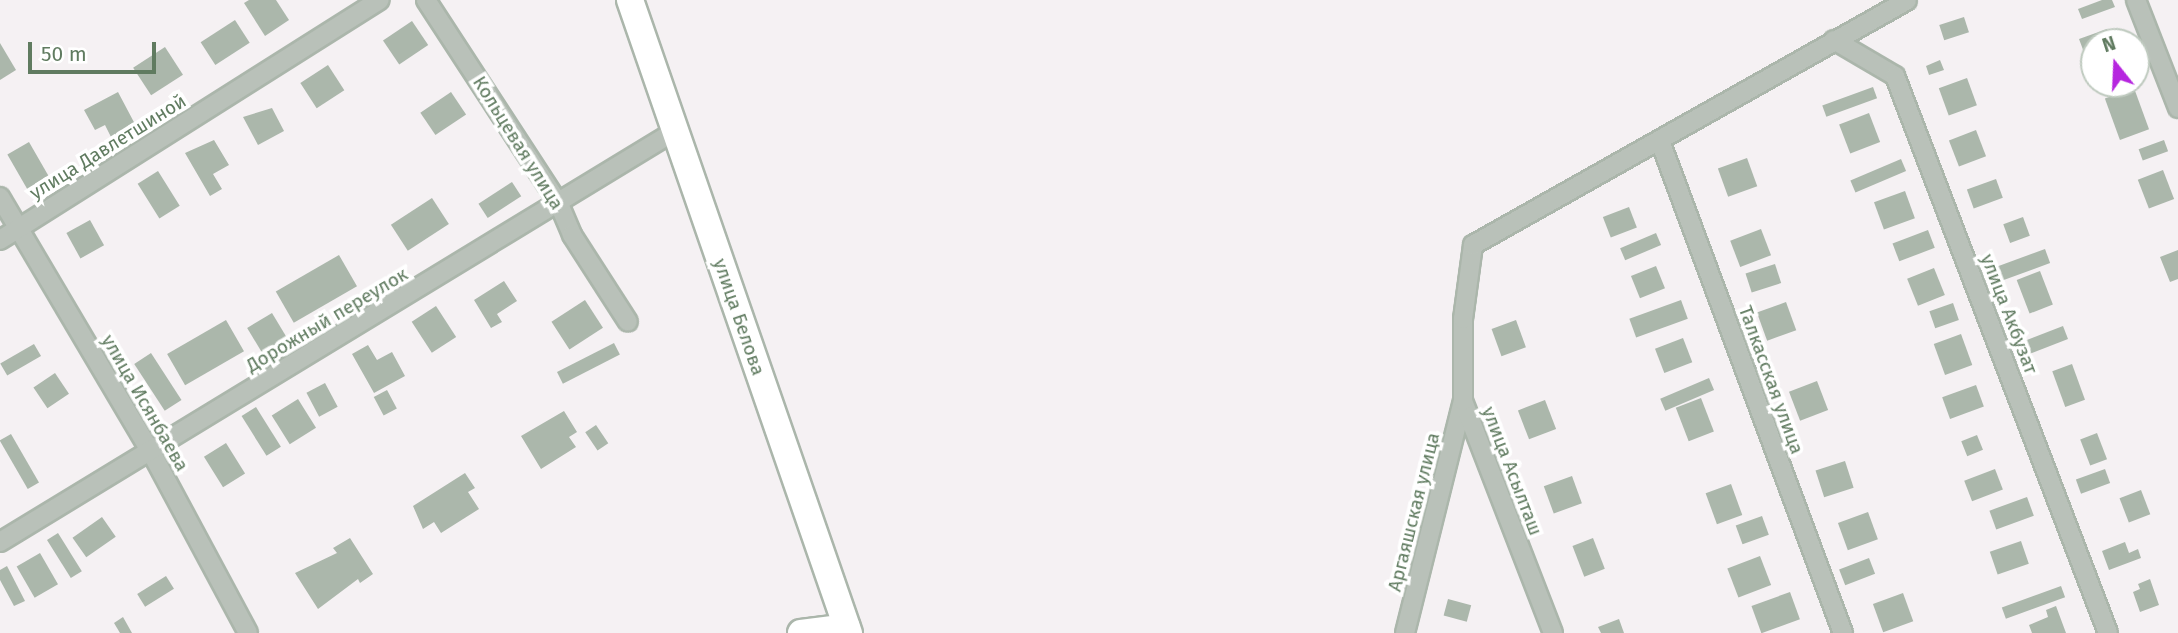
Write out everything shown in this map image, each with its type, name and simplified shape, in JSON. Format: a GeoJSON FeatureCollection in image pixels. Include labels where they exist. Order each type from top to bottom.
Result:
{"type":"FeatureCollection","features":[{"type":"Feature","properties":{"kind":"main road","name":"улица Белова"},"geometry":{"type":"LineString","coordinates":[[630,0],[848,630]]}},
{"type":"Feature","properties":{"kind":"main road"},"geometry":{"type":"LineString","coordinates":[[801,633],[848,630]]}},
{"type":"Feature","properties":{"kind":"street","name":"улица Давлетшиной"},"geometry":{"type":"LineString","coordinates":[[0,240],[380,0]]}},
{"type":"Feature","properties":{"kind":"street","name":"Кольцевая улица"},"geometry":{"type":"LineString","coordinates":[[426,0],[559,204],[572,235],[628,322]]}},
{"type":"Feature","properties":{"kind":"street"},"geometry":{"type":"LineString","coordinates":[[1660,141],[1907,0]]}},
{"type":"Feature","properties":{"kind":"street"},"geometry":{"type":"LineString","coordinates":[[2136,0],[2178,108]]}},
{"type":"Feature","properties":{"kind":"street","name":"улица Акбузат"},"geometry":{"type":"LineString","coordinates":[[1834,40],[1895,76],[2108,633]]}},
{"type":"Feature","properties":{"kind":"street","name":"Дорожный переулок"},"geometry":{"type":"LineString","coordinates":[[0,542],[675,131]]}},
{"type":"Feature","properties":{"kind":"street","name":"улица Асылташ"},"geometry":{"type":"LineString","coordinates":[[1553,633],[1463,401],[1463,319],[1474,245],[1660,141]]}},
{"type":"Feature","properties":{"kind":"street","name":"Талкасская улица"},"geometry":{"type":"LineString","coordinates":[[1660,141],[1843,633]]}},
{"type":"Feature","properties":{"kind":"street","name":"улица Исянбаева"},"geometry":{"type":"LineString","coordinates":[[0,197],[151,452],[248,633]]}},
{"type":"Feature","properties":{"kind":"street","name":"Аргаяшская улица"},"geometry":{"type":"LineString","coordinates":[[1405,633],[1463,401]]}},
{"type":"Feature","properties":{"kind":"building"},"geometry":{"type":"Polygon","coordinates":[[[249,0],[276,0],[289,20],[265,36],[244,3],[249,0]]]}},
{"type":"Feature","properties":{"kind":"building"},"geometry":{"type":"Polygon","coordinates":[[[2102,0],[2112,0],[2115,7],[2082,19],[2078,9],[2102,0]]]}},
{"type":"Feature","properties":{"kind":"building"},"geometry":{"type":"Polygon","coordinates":[[[1964,17],[1969,32],[1944,40],[1939,25],[1964,17]]]}},
{"type":"Feature","properties":{"kind":"building"},"geometry":{"type":"Polygon","coordinates":[[[235,20],[250,43],[215,65],[201,42],[235,20]]]}},
{"type":"Feature","properties":{"kind":"building"},"geometry":{"type":"Polygon","coordinates":[[[412,21],[428,45],[399,65],[383,41],[412,21]]]}},
{"type":"Feature","properties":{"kind":"building"},"geometry":{"type":"Polygon","coordinates":[[[0,43],[16,70],[0,80],[0,43]]]}},
{"type":"Feature","properties":{"kind":"building"},"geometry":{"type":"Polygon","coordinates":[[[165,47],[183,75],[151,95],[133,68],[165,47]]]}},
{"type":"Feature","properties":{"kind":"building"},"geometry":{"type":"Polygon","coordinates":[[[1940,60],[1944,70],[1929,75],[1926,66],[1940,60]]]}},
{"type":"Feature","properties":{"kind":"building"},"geometry":{"type":"Polygon","coordinates":[[[328,65],[344,90],[317,108],[300,83],[328,65]]]}},
{"type":"Feature","properties":{"kind":"building"},"geometry":{"type":"Polygon","coordinates":[[[1967,78],[1977,105],[1949,116],[1939,88],[1967,78]]]}},
{"type":"Feature","properties":{"kind":"building"},"geometry":{"type":"Polygon","coordinates":[[[1873,87],[1877,98],[1826,117],[1822,105],[1873,87]]]}},
{"type":"Feature","properties":{"kind":"building"},"geometry":{"type":"Polygon","coordinates":[[[118,92],[136,126],[112,139],[105,125],[95,130],[84,110],[118,92]]]}},
{"type":"Feature","properties":{"kind":"building"},"geometry":{"type":"Polygon","coordinates":[[[451,92],[466,114],[435,135],[420,113],[451,92]]]}},
{"type":"Feature","properties":{"kind":"building"},"geometry":{"type":"Polygon","coordinates":[[[2138,98],[2149,129],[2120,140],[2105,99],[2138,98]]]}},
{"type":"Feature","properties":{"kind":"building"},"geometry":{"type":"Polygon","coordinates":[[[272,108],[284,131],[258,145],[243,117],[272,108]]]}},
{"type":"Feature","properties":{"kind":"building"},"geometry":{"type":"Polygon","coordinates":[[[1869,113],[1880,142],[1850,153],[1839,124],[1869,113]]]}},
{"type":"Feature","properties":{"kind":"building"},"geometry":{"type":"Polygon","coordinates":[[[1976,130],[1986,156],[1959,167],[1949,140],[1976,130]]]}},
{"type":"Feature","properties":{"kind":"building"},"geometry":{"type":"Polygon","coordinates":[[[214,140],[229,165],[213,174],[222,189],[210,196],[185,153],[214,140]]]}},
{"type":"Feature","properties":{"kind":"building"},"geometry":{"type":"Polygon","coordinates":[[[2164,140],[2168,151],[2143,161],[2139,149],[2164,140]]]}},
{"type":"Feature","properties":{"kind":"building"},"geometry":{"type":"Polygon","coordinates":[[[29,142],[49,177],[27,189],[7,154],[29,142]]]}},
{"type":"Feature","properties":{"kind":"building"},"geometry":{"type":"Polygon","coordinates":[[[1747,158],[1757,186],[1728,197],[1718,169],[1747,158]]]}},
{"type":"Feature","properties":{"kind":"building"},"geometry":{"type":"Polygon","coordinates":[[[1901,159],[1906,171],[1855,192],[1850,180],[1901,159]]]}},
{"type":"Feature","properties":{"kind":"building"},"geometry":{"type":"Polygon","coordinates":[[[2163,170],[2174,199],[2149,209],[2138,180],[2163,170]]]}},
{"type":"Feature","properties":{"kind":"building"},"geometry":{"type":"Polygon","coordinates":[[[158,171],[180,206],[159,218],[138,184],[158,171]]]}},
{"type":"Feature","properties":{"kind":"building"},"geometry":{"type":"Polygon","coordinates":[[[1996,179],[2003,198],[1974,208],[1967,190],[1996,179]]]}},
{"type":"Feature","properties":{"kind":"building"},"geometry":{"type":"Polygon","coordinates":[[[512,182],[521,196],[488,218],[478,204],[512,182]]]}},
{"type":"Feature","properties":{"kind":"building"},"geometry":{"type":"Polygon","coordinates":[[[1905,191],[1915,218],[1884,230],[1874,202],[1905,191]]]}},
{"type":"Feature","properties":{"kind":"building"},"geometry":{"type":"Polygon","coordinates":[[[432,198],[449,224],[408,251],[391,225],[432,198]]]}},
{"type":"Feature","properties":{"kind":"building"},"geometry":{"type":"Polygon","coordinates":[[[1629,207],[1637,228],[1611,238],[1603,217],[1629,207]]]}},
{"type":"Feature","properties":{"kind":"building"},"geometry":{"type":"Polygon","coordinates":[[[2023,217],[2030,236],[2010,243],[2003,224],[2023,217]]]}},
{"type":"Feature","properties":{"kind":"building"},"geometry":{"type":"Polygon","coordinates":[[[90,220],[104,245],[80,258],[66,233],[90,220]]]}},
{"type":"Feature","properties":{"kind":"building"},"geometry":{"type":"Polygon","coordinates":[[[1761,229],[1771,255],[1740,267],[1730,241],[1761,229]]]}},
{"type":"Feature","properties":{"kind":"building"},"geometry":{"type":"Polygon","coordinates":[[[1928,230],[1935,248],[1899,261],[1893,244],[1928,230]]]}},
{"type":"Feature","properties":{"kind":"building"},"geometry":{"type":"Polygon","coordinates":[[[1656,233],[1661,245],[1625,260],[1620,248],[1656,233]]]}},
{"type":"Feature","properties":{"kind":"building"},"geometry":{"type":"Polygon","coordinates":[[[2045,249],[2050,263],[2000,281],[1995,267],[2045,249]]]}},
{"type":"Feature","properties":{"kind":"building"},"geometry":{"type":"Polygon","coordinates":[[[2178,250],[2178,279],[2170,282],[2160,257],[2178,250]]]}},
{"type":"Feature","properties":{"kind":"building"},"geometry":{"type":"Polygon","coordinates":[[[339,255],[357,286],[294,323],[276,292],[339,255]]]}},
{"type":"Feature","properties":{"kind":"building"},"geometry":{"type":"Polygon","coordinates":[[[1775,264],[1781,283],[1752,293],[1746,274],[1775,264]]]}},
{"type":"Feature","properties":{"kind":"building"},"geometry":{"type":"Polygon","coordinates":[[[1656,266],[1665,288],[1640,298],[1631,276],[1656,266]]]}},
{"type":"Feature","properties":{"kind":"building"},"geometry":{"type":"Polygon","coordinates":[[[1934,268],[1945,295],[1918,306],[1907,279],[1934,268]]]}},
{"type":"Feature","properties":{"kind":"building"},"geometry":{"type":"Polygon","coordinates":[[[2040,271],[2053,305],[2030,314],[2017,280],[2040,271]]]}},
{"type":"Feature","properties":{"kind":"building"},"geometry":{"type":"Polygon","coordinates":[[[504,281],[517,301],[497,314],[502,322],[491,328],[474,300],[504,281]]]}},
{"type":"Feature","properties":{"kind":"building"},"geometry":{"type":"Polygon","coordinates":[[[585,300],[603,328],[569,349],[551,322],[585,300]]]}},
{"type":"Feature","properties":{"kind":"building"},"geometry":{"type":"Polygon","coordinates":[[[1681,300],[1688,319],[1636,338],[1629,319],[1681,300]]]}},
{"type":"Feature","properties":{"kind":"building"},"geometry":{"type":"Polygon","coordinates":[[[1786,302],[1796,330],[1767,341],[1757,313],[1786,302]]]}},
{"type":"Feature","properties":{"kind":"building"},"geometry":{"type":"Polygon","coordinates":[[[1953,303],[1959,320],[1935,328],[1929,311],[1953,303]]]}},
{"type":"Feature","properties":{"kind":"building"},"geometry":{"type":"Polygon","coordinates":[[[436,306],[456,337],[432,353],[412,322],[436,306]]]}},
{"type":"Feature","properties":{"kind":"building"},"geometry":{"type":"Polygon","coordinates":[[[272,313],[287,338],[262,353],[247,328],[272,313]]]}},
{"type":"Feature","properties":{"kind":"building"},"geometry":{"type":"Polygon","coordinates":[[[226,320],[244,351],[185,385],[167,354],[226,320]]]}},
{"type":"Feature","properties":{"kind":"building"},"geometry":{"type":"Polygon","coordinates":[[[1516,320],[1526,347],[1501,356],[1492,329],[1516,320]]]}},
{"type":"Feature","properties":{"kind":"building"},"geometry":{"type":"Polygon","coordinates":[[[2063,326],[2068,339],[2028,354],[2023,341],[2063,326]]]}},
{"type":"Feature","properties":{"kind":"building"},"geometry":{"type":"Polygon","coordinates":[[[1961,334],[1972,365],[1945,375],[1934,344],[1961,334]]]}},
{"type":"Feature","properties":{"kind":"building"},"geometry":{"type":"Polygon","coordinates":[[[1683,338],[1692,362],[1664,373],[1655,349],[1683,338]]]}},
{"type":"Feature","properties":{"kind":"building"},"geometry":{"type":"Polygon","coordinates":[[[614,343],[620,355],[563,384],[557,372],[614,343]]]}},
{"type":"Feature","properties":{"kind":"building"},"geometry":{"type":"Polygon","coordinates":[[[34,344],[41,356],[7,376],[0,364],[34,344]]]}},
{"type":"Feature","properties":{"kind":"building"},"geometry":{"type":"Polygon","coordinates":[[[368,345],[377,360],[392,352],[405,376],[374,393],[352,354],[368,345]]]}},
{"type":"Feature","properties":{"kind":"building"},"geometry":{"type":"Polygon","coordinates":[[[151,353],[181,400],[165,411],[134,364],[151,353]]]}},
{"type":"Feature","properties":{"kind":"building"},"geometry":{"type":"Polygon","coordinates":[[[2072,364],[2085,400],[2065,407],[2052,371],[2072,364]]]}},
{"type":"Feature","properties":{"kind":"building"},"geometry":{"type":"Polygon","coordinates":[[[55,373],[69,394],[47,408],[33,388],[55,373]]]}},
{"type":"Feature","properties":{"kind":"building"},"geometry":{"type":"Polygon","coordinates":[[[1709,378],[1714,390],[1665,411],[1660,399],[1709,378]]]}},
{"type":"Feature","properties":{"kind":"building"},"geometry":{"type":"Polygon","coordinates":[[[1817,381],[1828,410],[1800,421],[1789,392],[1817,381]]]}},
{"type":"Feature","properties":{"kind":"building"},"geometry":{"type":"Polygon","coordinates":[[[325,383],[338,407],[319,417],[306,393],[325,383]]]}},
{"type":"Feature","properties":{"kind":"building"},"geometry":{"type":"Polygon","coordinates":[[[1976,385],[1984,407],[1950,419],[1942,397],[1976,385]]]}},
{"type":"Feature","properties":{"kind":"building"},"geometry":{"type":"Polygon","coordinates":[[[387,390],[397,409],[384,416],[374,397],[387,390]]]}},
{"type":"Feature","properties":{"kind":"building"},"geometry":{"type":"Polygon","coordinates":[[[1701,398],[1714,432],[1689,441],[1676,408],[1701,398]]]}},
{"type":"Feature","properties":{"kind":"building"},"geometry":{"type":"Polygon","coordinates":[[[298,399],[316,428],[290,444],[272,415],[298,399]]]}},
{"type":"Feature","properties":{"kind":"building"},"geometry":{"type":"Polygon","coordinates":[[[1545,400],[1556,429],[1529,439],[1518,410],[1545,400]]]}},
{"type":"Feature","properties":{"kind":"building"},"geometry":{"type":"Polygon","coordinates":[[[256,407],[281,447],[266,456],[242,416],[256,407]]]}},
{"type":"Feature","properties":{"kind":"building"},"geometry":{"type":"Polygon","coordinates":[[[564,411],[577,432],[569,437],[576,447],[541,469],[521,436],[564,411]]]}},
{"type":"Feature","properties":{"kind":"building"},"geometry":{"type":"Polygon","coordinates":[[[596,425],[608,443],[598,451],[585,432],[596,425]]]}},
{"type":"Feature","properties":{"kind":"building"},"geometry":{"type":"Polygon","coordinates":[[[2097,433],[2107,459],[2090,466],[2080,439],[2097,433]]]}},
{"type":"Feature","properties":{"kind":"building"},"geometry":{"type":"Polygon","coordinates":[[[11,434],[39,482],[28,489],[0,441],[11,434]]]}},
{"type":"Feature","properties":{"kind":"building"},"geometry":{"type":"Polygon","coordinates":[[[1977,435],[1983,450],[1967,456],[1961,441],[1977,435]]]}},
{"type":"Feature","properties":{"kind":"building"},"geometry":{"type":"Polygon","coordinates":[[[226,443],[245,474],[223,487],[204,457],[226,443]]]}},
{"type":"Feature","properties":{"kind":"building"},"geometry":{"type":"Polygon","coordinates":[[[1845,461],[1854,488],[1824,497],[1816,471],[1845,461]]]}},
{"type":"Feature","properties":{"kind":"building"},"geometry":{"type":"Polygon","coordinates":[[[1995,469],[2003,490],[1972,501],[1964,481],[1995,469]]]}},
{"type":"Feature","properties":{"kind":"building"},"geometry":{"type":"Polygon","coordinates":[[[2105,469],[2110,483],[2081,494],[2076,480],[2105,469]]]}},
{"type":"Feature","properties":{"kind":"building"},"geometry":{"type":"Polygon","coordinates":[[[465,473],[475,488],[468,492],[479,509],[441,533],[434,522],[423,529],[413,506],[465,473]]]}},
{"type":"Feature","properties":{"kind":"building"},"geometry":{"type":"Polygon","coordinates":[[[1572,476],[1582,503],[1554,514],[1544,486],[1572,476]]]}},
{"type":"Feature","properties":{"kind":"building"},"geometry":{"type":"Polygon","coordinates":[[[1731,484],[1742,515],[1717,524],[1706,493],[1731,484]]]}},
{"type":"Feature","properties":{"kind":"building"},"geometry":{"type":"Polygon","coordinates":[[[2141,490],[2150,514],[2129,523],[2120,498],[2141,490]]]}},
{"type":"Feature","properties":{"kind":"building"},"geometry":{"type":"Polygon","coordinates":[[[2027,497],[2034,516],[1996,529],[1989,511],[2027,497]]]}},
{"type":"Feature","properties":{"kind":"building"},"geometry":{"type":"Polygon","coordinates":[[[1868,512],[1878,539],[1848,550],[1838,523],[1868,512]]]}},
{"type":"Feature","properties":{"kind":"building"},"geometry":{"type":"Polygon","coordinates":[[[1762,516],[1769,535],[1743,544],[1736,526],[1762,516]]]}},
{"type":"Feature","properties":{"kind":"building"},"geometry":{"type":"Polygon","coordinates":[[[102,517],[116,537],[86,557],[73,538],[102,517]]]}},
{"type":"Feature","properties":{"kind":"building"},"geometry":{"type":"Polygon","coordinates":[[[58,533],[82,571],[71,578],[47,540],[58,533]]]}},
{"type":"Feature","properties":{"kind":"building"},"geometry":{"type":"Polygon","coordinates":[[[350,538],[373,574],[360,583],[358,579],[318,609],[295,573],[337,553],[333,548],[350,538]]]}},
{"type":"Feature","properties":{"kind":"building"},"geometry":{"type":"Polygon","coordinates":[[[1593,538],[1605,569],[1584,577],[1572,546],[1593,538]]]}},
{"type":"Feature","properties":{"kind":"building"},"geometry":{"type":"Polygon","coordinates":[[[2021,541],[2029,564],[1998,574],[1990,552],[2021,541]]]}},
{"type":"Feature","properties":{"kind":"building"},"geometry":{"type":"Polygon","coordinates":[[[2125,542],[2129,553],[2138,549],[2141,558],[2109,570],[2102,551],[2125,542]]]}},
{"type":"Feature","properties":{"kind":"building"},"geometry":{"type":"Polygon","coordinates":[[[40,553],[58,584],[35,598],[17,566],[40,553]]]}},
{"type":"Feature","properties":{"kind":"building"},"geometry":{"type":"Polygon","coordinates":[[[1760,556],[1771,585],[1738,597],[1727,569],[1760,556]]]}},
{"type":"Feature","properties":{"kind":"building"},"geometry":{"type":"Polygon","coordinates":[[[1869,558],[1875,574],[1845,585],[1839,569],[1869,558]]]}},
{"type":"Feature","properties":{"kind":"building"},"geometry":{"type":"Polygon","coordinates":[[[7,566],[25,601],[14,606],[0,580],[0,570],[7,566]]]}},
{"type":"Feature","properties":{"kind":"building"},"geometry":{"type":"Polygon","coordinates":[[[166,576],[174,589],[145,607],[137,594],[166,576]]]}},
{"type":"Feature","properties":{"kind":"building"},"geometry":{"type":"Polygon","coordinates":[[[2150,579],[2159,605],[2140,612],[2133,592],[2140,589],[2138,584],[2150,579]]]}},
{"type":"Feature","properties":{"kind":"building"},"geometry":{"type":"Polygon","coordinates":[[[2061,586],[2065,597],[2006,619],[2002,608],[2061,586]]]}},
{"type":"Feature","properties":{"kind":"building"},"geometry":{"type":"Polygon","coordinates":[[[1790,592],[1800,619],[1761,633],[1751,606],[1790,592]]]}},
{"type":"Feature","properties":{"kind":"building"},"geometry":{"type":"Polygon","coordinates":[[[1903,593],[1913,621],[1883,632],[1873,604],[1903,593]]]}},
{"type":"Feature","properties":{"kind":"building"},"geometry":{"type":"Polygon","coordinates":[[[1448,599],[1471,605],[1467,622],[1444,615],[1448,599]]]}},
{"type":"Feature","properties":{"kind":"building"},"geometry":{"type":"Polygon","coordinates":[[[2056,606],[2066,633],[2032,633],[2029,625],[2048,617],[2046,610],[2056,606]]]}},
{"type":"Feature","properties":{"kind":"building"},"geometry":{"type":"Polygon","coordinates":[[[123,617],[132,633],[120,633],[114,623],[123,617]]]}},
{"type":"Feature","properties":{"kind":"building"},"geometry":{"type":"Polygon","coordinates":[[[1619,619],[1624,633],[1601,633],[1598,627],[1619,619]]]}}]}
